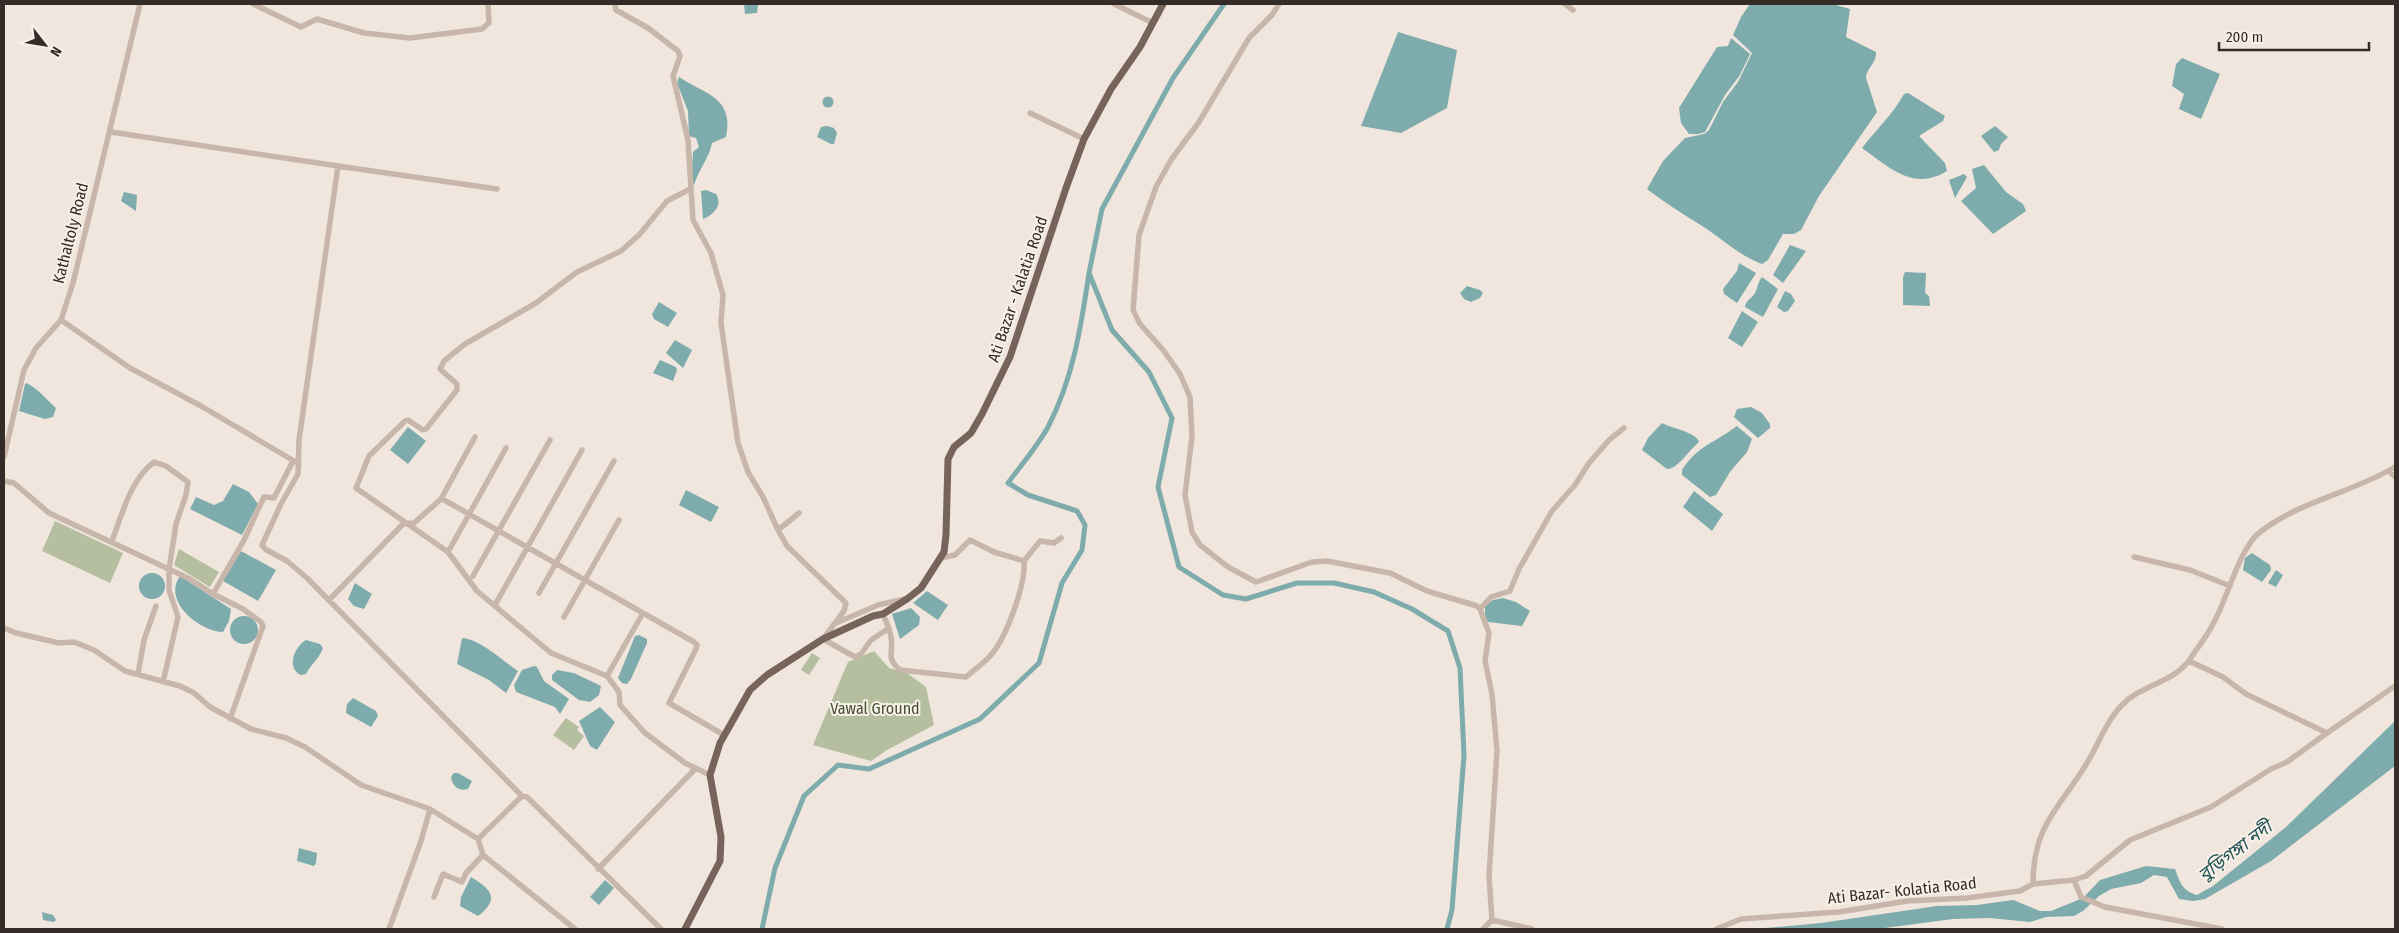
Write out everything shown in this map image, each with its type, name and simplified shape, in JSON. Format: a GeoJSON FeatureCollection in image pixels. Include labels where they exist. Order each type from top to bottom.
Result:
{"type":"FeatureCollection","features":[{"type":"Feature","properties":{"kind":"main road","name":"Ati Bazar - Kalatia Road"},"geometry":{"type":"LineString","coordinates":[[823,639],[873,616],[883,614],[907,599],[921,588],[941,558],[946,536],[948,459],[954,447],[971,432],[982,414],[1010,357],[1084,139],[1111,88],[1163,4]]}},
{"type":"Feature","properties":{"kind":"main road"},"geometry":{"type":"LineString","coordinates":[[685,929],[720,862],[721,837],[710,775],[724,735],[750,690],[767,675],[823,639]]}},
{"type":"Feature","properties":{"kind":"street","name":"Kathaltoly Road"},"geometry":{"type":"LineString","coordinates":[[4,457],[24,370],[36,348],[61,320],[73,283],[111,132],[119,85],[140,4]]}},
{"type":"Feature","properties":{"kind":"street"},"geometry":{"type":"LineString","coordinates":[[255,5],[300,27],[317,19],[364,32],[410,38],[482,28],[489,23],[488,4]]}},
{"type":"Feature","properties":{"kind":"street"},"geometry":{"type":"LineString","coordinates":[[615,4],[616,10],[648,28],[678,51],[680,56],[673,76],[688,140],[693,220],[711,253],[723,295],[721,323],[738,443],[748,472],[763,496],[787,546],[846,603],[844,611],[823,639],[855,657],[861,654],[871,640],[889,628]]}},
{"type":"Feature","properties":{"kind":"street"},"geometry":{"type":"LineString","coordinates":[[1114,4],[1153,23]]}},
{"type":"Feature","properties":{"kind":"street"},"geometry":{"type":"LineString","coordinates":[[1278,4],[1272,15],[1250,38],[1199,122],[1171,160],[1156,187],[1138,235],[1133,310],[1140,324],[1164,351],[1180,374],[1190,397],[1192,436],[1185,495],[1192,532],[1200,545],[1241,575],[1256,582],[1312,562],[1327,561],[1390,573],[1428,591],[1476,606],[1480,609],[1489,633],[1485,661],[1492,694],[1497,752],[1489,876],[1492,920],[1483,929]]}},
{"type":"Feature","properties":{"kind":"street"},"geometry":{"type":"LineString","coordinates":[[1566,4],[1573,10]]}},
{"type":"Feature","properties":{"kind":"street"},"geometry":{"type":"LineString","coordinates":[[1030,113],[1084,139]]}},
{"type":"Feature","properties":{"kind":"street"},"geometry":{"type":"LineString","coordinates":[[111,132],[497,189]]}},
{"type":"Feature","properties":{"kind":"street"},"geometry":{"type":"LineString","coordinates":[[338,166],[296,463],[298,474],[281,504],[262,545],[265,550],[287,561],[329,600],[522,796],[527,797],[661,929]]}},
{"type":"Feature","properties":{"kind":"street"},"geometry":{"type":"LineString","coordinates":[[690,189],[667,201],[639,235],[620,251],[577,272],[536,302],[465,344],[444,361],[440,369],[457,384],[457,390],[426,429],[423,430],[408,420],[405,421],[369,456],[356,488],[448,552],[477,591],[551,653],[607,676],[619,692],[620,705],[646,733],[695,769],[710,775]]}},
{"type":"Feature","properties":{"kind":"street"},"geometry":{"type":"LineString","coordinates":[[61,320],[130,368],[201,406],[296,463]]}},
{"type":"Feature","properties":{"kind":"street"},"geometry":{"type":"LineString","coordinates":[[1480,609],[1491,597],[1511,590],[1519,569],[1552,511],[1571,491],[1589,463],[1604,445],[1624,428]]}},
{"type":"Feature","properties":{"kind":"street"},"geometry":{"type":"LineString","coordinates":[[329,600],[403,524],[414,523],[441,499],[475,437]]}},
{"type":"Feature","properties":{"kind":"street"},"geometry":{"type":"LineString","coordinates":[[473,576],[550,440]]}},
{"type":"Feature","properties":{"kind":"street"},"geometry":{"type":"LineString","coordinates":[[448,552],[506,448]]}},
{"type":"Feature","properties":{"kind":"street"},"geometry":{"type":"LineString","coordinates":[[495,605],[582,450]]}},
{"type":"Feature","properties":{"kind":"street"},"geometry":{"type":"LineString","coordinates":[[112,541],[126,504],[143,470],[154,462],[166,466],[188,482],[176,524],[170,568],[169,590],[178,617],[163,682]]}},
{"type":"Feature","properties":{"kind":"street"},"geometry":{"type":"LineString","coordinates":[[539,593],[614,462]]}},
{"type":"Feature","properties":{"kind":"street"},"geometry":{"type":"LineString","coordinates":[[213,594],[244,540],[264,497],[274,498],[296,463]]}},
{"type":"Feature","properties":{"kind":"street"},"geometry":{"type":"LineString","coordinates":[[2033,884],[2033,865],[2043,827],[2086,764],[2121,706],[2134,695],[2177,674],[2189,661],[2213,624],[2247,549],[2258,534],[2286,516],[2395,467]]}},
{"type":"Feature","properties":{"kind":"street"},"geometry":{"type":"LineString","coordinates":[[2389,470],[2395,477]]}},
{"type":"Feature","properties":{"kind":"street"},"geometry":{"type":"LineString","coordinates":[[4,480],[14,483],[49,513],[112,541],[140,557],[170,568],[213,594],[243,609],[263,626],[230,719]]}},
{"type":"Feature","properties":{"kind":"street"},"geometry":{"type":"LineString","coordinates":[[441,499],[528,546],[697,645],[669,703],[724,735]]}},
{"type":"Feature","properties":{"kind":"street"},"geometry":{"type":"LineString","coordinates":[[778,530],[799,513]]}},
{"type":"Feature","properties":{"kind":"street"},"geometry":{"type":"LineString","coordinates":[[564,617],[619,520]]}},
{"type":"Feature","properties":{"kind":"street"},"geometry":{"type":"LineString","coordinates":[[883,614],[892,641],[890,657],[894,665],[900,670],[966,677],[991,655],[1011,617],[1022,587],[1024,561],[1040,541],[1054,544],[1061,538]]}},
{"type":"Feature","properties":{"kind":"street"},"geometry":{"type":"LineString","coordinates":[[941,558],[955,555],[970,540],[994,552],[1024,561]]}},
{"type":"Feature","properties":{"kind":"street"},"geometry":{"type":"LineString","coordinates":[[2134,558],[2190,570],[2230,586]]}},
{"type":"Feature","properties":{"kind":"street"},"geometry":{"type":"LineString","coordinates":[[834,625],[847,617],[878,605],[907,599]]}},
{"type":"Feature","properties":{"kind":"street"},"geometry":{"type":"LineString","coordinates":[[138,674],[144,640],[156,606]]}},
{"type":"Feature","properties":{"kind":"street"},"geometry":{"type":"LineString","coordinates":[[607,676],[643,613]]}},
{"type":"Feature","properties":{"kind":"street"},"geometry":{"type":"LineString","coordinates":[[4,628],[16,633],[59,643],[74,642],[94,650],[125,670],[187,690],[210,707],[251,729],[286,738],[305,747],[361,785],[430,808],[478,839],[484,854],[575,929]]}},
{"type":"Feature","properties":{"kind":"street"},"geometry":{"type":"LineString","coordinates":[[2189,661],[2222,677],[2246,694],[2327,733]]}},
{"type":"Feature","properties":{"kind":"street"},"geometry":{"type":"LineString","coordinates":[[2222,929],[2105,907],[2081,897],[2074,880],[2086,876],[2130,840],[2211,807],[2271,769],[2287,762],[2395,686]]}},
{"type":"Feature","properties":{"kind":"street"},"geometry":{"type":"LineString","coordinates":[[598,869],[695,769]]}},
{"type":"Feature","properties":{"kind":"street"},"geometry":{"type":"LineString","coordinates":[[478,839],[522,796]]}},
{"type":"Feature","properties":{"kind":"street"},"geometry":{"type":"LineString","coordinates":[[389,929],[421,841],[430,808]]}},
{"type":"Feature","properties":{"kind":"street"},"geometry":{"type":"LineString","coordinates":[[434,897],[443,874],[462,882],[466,873],[484,854]]}},
{"type":"Feature","properties":{"kind":"street","name":"Ati Bazar- Kolatia Road"},"geometry":{"type":"LineString","coordinates":[[1716,929],[1741,919],[1839,912],[1907,901],[1966,898],[2020,890],[2033,884],[2074,880]]}},
{"type":"Feature","properties":{"kind":"street"},"geometry":{"type":"LineString","coordinates":[[1492,920],[1532,929]]}},
{"type":"Feature","properties":{"kind":"green space"},"geometry":{"type":"Polygon","coordinates":[[[55,521],[123,553],[110,583],[42,551],[55,521]]]}},
{"type":"Feature","properties":{"kind":"green space"},"geometry":{"type":"Polygon","coordinates":[[[179,549],[219,572],[210,587],[174,565],[179,549]]]}},
{"type":"Feature","properties":{"kind":"green space","name":"Vawal Ground"},"geometry":{"type":"Polygon","coordinates":[[[874,651],[889,668],[907,673],[926,687],[934,725],[887,750],[871,761],[813,745],[848,662],[874,651]]]}},
{"type":"Feature","properties":{"kind":"green space"},"geometry":{"type":"Polygon","coordinates":[[[812,653],[820,658],[809,675],[801,670],[812,653]]]}},
{"type":"Feature","properties":{"kind":"green space"},"geometry":{"type":"Polygon","coordinates":[[[566,718],[579,727],[577,730],[584,736],[574,750],[553,735],[566,718]]]}},
{"type":"Feature","properties":{"kind":"water"},"geometry":{"type":"Polygon","coordinates":[[[744,4],[758,4],[757,13],[745,14],[744,4]]]}},
{"type":"Feature","properties":{"kind":"water"},"geometry":{"type":"Polygon","coordinates":[[[1750,4],[1832,4],[1850,9],[1846,37],[1876,52],[1875,59],[1866,74],[1866,78],[1877,112],[1819,196],[1801,230],[1794,234],[1783,234],[1768,260],[1762,264],[1737,251],[1647,189],[1663,161],[1685,138],[1704,134],[1709,130],[1723,102],[1738,82],[1752,53],[1733,35],[1741,17],[1750,4]]]}},
{"type":"Feature","properties":{"kind":"water"},"geometry":{"type":"Polygon","coordinates":[[[1398,32],[1457,50],[1447,108],[1401,133],[1361,126],[1398,32]]]}},
{"type":"Feature","properties":{"kind":"water"},"geometry":{"type":"Polygon","coordinates":[[[1731,38],[1750,54],[1740,75],[1725,95],[1705,132],[1689,134],[1681,123],[1679,108],[1717,47],[1728,46],[1731,38]]]}},
{"type":"Feature","properties":{"kind":"water"},"geometry":{"type":"Polygon","coordinates":[[[2182,58],[2220,74],[2201,119],[2179,109],[2184,94],[2172,86],[2176,64],[2182,58]]]}},
{"type":"Feature","properties":{"kind":"water"},"geometry":{"type":"Polygon","coordinates":[[[679,77],[716,99],[726,113],[726,137],[712,143],[709,154],[694,185],[691,182],[693,152],[699,147],[696,138],[689,136],[688,111],[677,83],[679,77]]]}},
{"type":"Feature","properties":{"kind":"water"},"geometry":{"type":"Polygon","coordinates":[[[1908,93],[1945,116],[1943,121],[1919,136],[1945,163],[1947,171],[1935,177],[1912,178],[1892,169],[1862,148],[1890,115],[1904,94],[1908,93]]]}},
{"type":"Feature","properties":{"kind":"water"},"geometry":{"type":"Polygon","coordinates":[[[828,96],[834,102],[828,108],[822,102],[828,96]]]}},
{"type":"Feature","properties":{"kind":"water"},"geometry":{"type":"Polygon","coordinates":[[[1995,126],[2008,137],[2001,144],[1999,150],[1994,152],[1981,136],[1995,126]]]}},
{"type":"Feature","properties":{"kind":"water"},"geometry":{"type":"Polygon","coordinates":[[[821,127],[834,128],[837,133],[834,144],[817,137],[821,127]]]}},
{"type":"Feature","properties":{"kind":"water"},"geometry":{"type":"Polygon","coordinates":[[[1984,165],[2006,192],[2023,204],[2026,211],[1993,234],[1961,201],[1976,188],[1972,169],[1984,165]]]}},
{"type":"Feature","properties":{"kind":"water"},"geometry":{"type":"Polygon","coordinates":[[[1964,174],[1967,177],[1955,198],[1949,180],[1964,174]]]}},
{"type":"Feature","properties":{"kind":"water"},"geometry":{"type":"Polygon","coordinates":[[[706,190],[716,194],[718,206],[711,215],[703,219],[701,191],[706,190]]]}},
{"type":"Feature","properties":{"kind":"water"},"geometry":{"type":"Polygon","coordinates":[[[124,192],[137,195],[136,211],[121,201],[124,192]]]}},
{"type":"Feature","properties":{"kind":"water"},"geometry":{"type":"Polygon","coordinates":[[[1790,245],[1806,251],[1783,283],[1773,275],[1790,245]]]}},
{"type":"Feature","properties":{"kind":"water"},"geometry":{"type":"Polygon","coordinates":[[[1739,263],[1756,273],[1737,303],[1724,294],[1723,289],[1737,271],[1739,263]]]}},
{"type":"Feature","properties":{"kind":"water"},"geometry":{"type":"Polygon","coordinates":[[[1905,272],[1926,273],[1925,293],[1929,296],[1930,306],[1903,305],[1903,277],[1905,272]]]}},
{"type":"Feature","properties":{"kind":"water"},"geometry":{"type":"Polygon","coordinates":[[[1762,277],[1778,289],[1763,317],[1745,307],[1755,293],[1762,277]]]}},
{"type":"Feature","properties":{"kind":"water"},"geometry":{"type":"Polygon","coordinates":[[[1467,286],[1480,290],[1483,293],[1480,298],[1471,302],[1464,299],[1460,293],[1467,286]]]}},
{"type":"Feature","properties":{"kind":"water"},"geometry":{"type":"Polygon","coordinates":[[[1785,291],[1791,294],[1795,301],[1788,311],[1784,312],[1777,307],[1785,291]]]}},
{"type":"Feature","properties":{"kind":"water"},"geometry":{"type":"Polygon","coordinates":[[[659,302],[677,313],[668,327],[654,319],[652,314],[659,302]]]}},
{"type":"Feature","properties":{"kind":"water"},"geometry":{"type":"Polygon","coordinates":[[[1742,311],[1758,322],[1742,347],[1728,338],[1742,311]]]}},
{"type":"Feature","properties":{"kind":"water"},"geometry":{"type":"Polygon","coordinates":[[[675,340],[692,350],[683,368],[666,353],[675,340]]]}},
{"type":"Feature","properties":{"kind":"water"},"geometry":{"type":"Polygon","coordinates":[[[660,360],[676,367],[677,370],[673,381],[653,373],[660,360]]]}},
{"type":"Feature","properties":{"kind":"water"},"geometry":{"type":"Polygon","coordinates":[[[27,383],[56,408],[53,417],[45,419],[19,411],[25,384],[27,383]]]}},
{"type":"Feature","properties":{"kind":"water"},"geometry":{"type":"Polygon","coordinates":[[[1751,407],[1762,413],[1770,424],[1770,428],[1758,438],[1734,417],[1737,409],[1751,407]]]}},
{"type":"Feature","properties":{"kind":"water"},"geometry":{"type":"Polygon","coordinates":[[[1662,423],[1689,433],[1699,442],[1679,463],[1667,469],[1642,450],[1648,438],[1662,423]]]}},
{"type":"Feature","properties":{"kind":"water"},"geometry":{"type":"Polygon","coordinates":[[[1737,426],[1752,439],[1747,452],[1730,472],[1716,495],[1710,497],[1682,475],[1682,470],[1700,450],[1737,426]]]}},
{"type":"Feature","properties":{"kind":"water"},"geometry":{"type":"Polygon","coordinates":[[[408,427],[426,441],[408,464],[390,450],[408,427]]]}},
{"type":"Feature","properties":{"kind":"water"},"geometry":{"type":"Polygon","coordinates":[[[233,484],[249,492],[258,504],[242,535],[190,509],[196,497],[214,505],[223,501],[233,484]]]}},
{"type":"Feature","properties":{"kind":"water"},"geometry":{"type":"Polygon","coordinates":[[[686,490],[719,507],[711,522],[679,505],[686,490]]]}},
{"type":"Feature","properties":{"kind":"water"},"geometry":{"type":"Polygon","coordinates":[[[1694,491],[1723,514],[1712,531],[1683,507],[1694,491]]]}},
{"type":"Feature","properties":{"kind":"water"},"geometry":{"type":"Polygon","coordinates":[[[241,551],[276,570],[258,601],[223,581],[241,551]]]}},
{"type":"Feature","properties":{"kind":"water"},"geometry":{"type":"Polygon","coordinates":[[[2252,553],[2270,565],[2271,570],[2262,582],[2243,570],[2245,558],[2252,553]]]}},
{"type":"Feature","properties":{"kind":"water"},"geometry":{"type":"Polygon","coordinates":[[[2276,570],[2283,575],[2276,587],[2268,583],[2276,570]]]}},
{"type":"Feature","properties":{"kind":"water"},"geometry":{"type":"Polygon","coordinates":[[[152,573],[161,577],[165,586],[161,595],[152,599],[143,595],[139,586],[143,577],[152,573]]]}},
{"type":"Feature","properties":{"kind":"water"},"geometry":{"type":"Polygon","coordinates":[[[180,576],[231,609],[229,621],[223,632],[204,626],[194,620],[179,604],[176,586],[180,576]]]}},
{"type":"Feature","properties":{"kind":"water"},"geometry":{"type":"Polygon","coordinates":[[[355,583],[372,594],[364,609],[354,606],[348,599],[355,583]]]}},
{"type":"Feature","properties":{"kind":"water"},"geometry":{"type":"Polygon","coordinates":[[[927,591],[948,605],[938,620],[913,603],[927,591]]]}},
{"type":"Feature","properties":{"kind":"water"},"geometry":{"type":"Polygon","coordinates":[[[1503,598],[1516,602],[1530,611],[1522,626],[1488,622],[1485,615],[1485,606],[1493,600],[1503,598]]]}},
{"type":"Feature","properties":{"kind":"water"},"geometry":{"type":"Polygon","coordinates":[[[911,608],[920,617],[919,625],[900,639],[892,614],[911,608]]]}},
{"type":"Feature","properties":{"kind":"water"},"geometry":{"type":"Polygon","coordinates":[[[244,616],[254,620],[258,630],[254,640],[244,644],[234,640],[230,630],[234,620],[244,616]]]}},
{"type":"Feature","properties":{"kind":"water"},"geometry":{"type":"Polygon","coordinates":[[[639,635],[647,639],[647,643],[631,679],[627,684],[622,683],[618,678],[635,636],[639,635]]]}},
{"type":"Feature","properties":{"kind":"water"},"geometry":{"type":"Polygon","coordinates":[[[462,638],[484,646],[518,671],[506,693],[489,680],[457,664],[462,638]]]}},
{"type":"Feature","properties":{"kind":"water"},"geometry":{"type":"Polygon","coordinates":[[[306,640],[320,644],[323,648],[306,674],[301,675],[294,668],[293,658],[298,647],[306,640]]]}},
{"type":"Feature","properties":{"kind":"water"},"geometry":{"type":"Polygon","coordinates":[[[534,666],[537,667],[544,681],[569,699],[560,714],[555,707],[516,692],[514,685],[522,670],[534,666]]]}},
{"type":"Feature","properties":{"kind":"water"},"geometry":{"type":"Polygon","coordinates":[[[557,670],[574,673],[601,686],[599,695],[590,702],[579,700],[552,680],[552,675],[557,670]]]}},
{"type":"Feature","properties":{"kind":"water"},"geometry":{"type":"Polygon","coordinates":[[[353,698],[376,711],[378,716],[371,727],[346,713],[347,704],[353,698]]]}},
{"type":"Feature","properties":{"kind":"water"},"geometry":{"type":"Polygon","coordinates":[[[600,707],[615,722],[597,750],[590,746],[579,721],[600,707]]]}},
{"type":"Feature","properties":{"kind":"water"},"geometry":{"type":"Polygon","coordinates":[[[2395,721],[2395,766],[2271,861],[2205,899],[2193,901],[2179,899],[2167,877],[2154,875],[2141,883],[2111,889],[2074,916],[2046,917],[2030,922],[1990,918],[1953,919],[1877,929],[1755,929],[1821,923],[1937,906],[1977,905],[2013,900],[2040,911],[2051,911],[2083,898],[2100,880],[2146,866],[2175,869],[2180,882],[2185,888],[2197,895],[2213,886],[2286,827],[2395,721]]]}},
{"type":"Feature","properties":{"kind":"water"},"geometry":{"type":"Polygon","coordinates":[[[454,773],[458,773],[472,781],[468,789],[462,790],[454,786],[451,777],[454,773]]]}},
{"type":"Feature","properties":{"kind":"water"},"geometry":{"type":"Polygon","coordinates":[[[299,848],[317,853],[314,866],[297,861],[299,848]]]}},
{"type":"Feature","properties":{"kind":"water"},"geometry":{"type":"Polygon","coordinates":[[[471,877],[487,889],[491,899],[490,904],[478,916],[460,906],[461,897],[471,877]]]}},
{"type":"Feature","properties":{"kind":"water"},"geometry":{"type":"Polygon","coordinates":[[[605,880],[614,888],[599,905],[590,897],[605,880]]]}},
{"type":"Feature","properties":{"kind":"water"},"geometry":{"type":"Polygon","coordinates":[[[42,912],[53,915],[56,920],[54,922],[43,920],[42,912]]]}},
{"type":"Feature","properties":{"kind":"waterway"},"geometry":{"type":"LineString","coordinates":[[1224,4],[1173,78],[1102,209],[1089,273],[1112,330],[1149,372],[1172,418],[1158,487],[1179,567],[1223,595],[1246,599],[1297,583],[1334,583],[1374,592],[1412,609],[1448,631],[1460,668],[1464,755],[1452,910],[1447,929]]}},
{"type":"Feature","properties":{"kind":"waterway"},"geometry":{"type":"LineString","coordinates":[[762,929],[775,868],[804,796],[838,765],[869,769],[980,719],[1039,663],[1062,583],[1082,550],[1085,525],[1077,511],[1028,495],[1008,483],[1044,434],[1057,409],[1075,352],[1089,273]]}},
{"type":"Feature","properties":{"kind":"water label","name":"বুড়িগঙ্গা নদী"},"geometry":{"type":"Point","coordinates":[2235,851]}}]}
